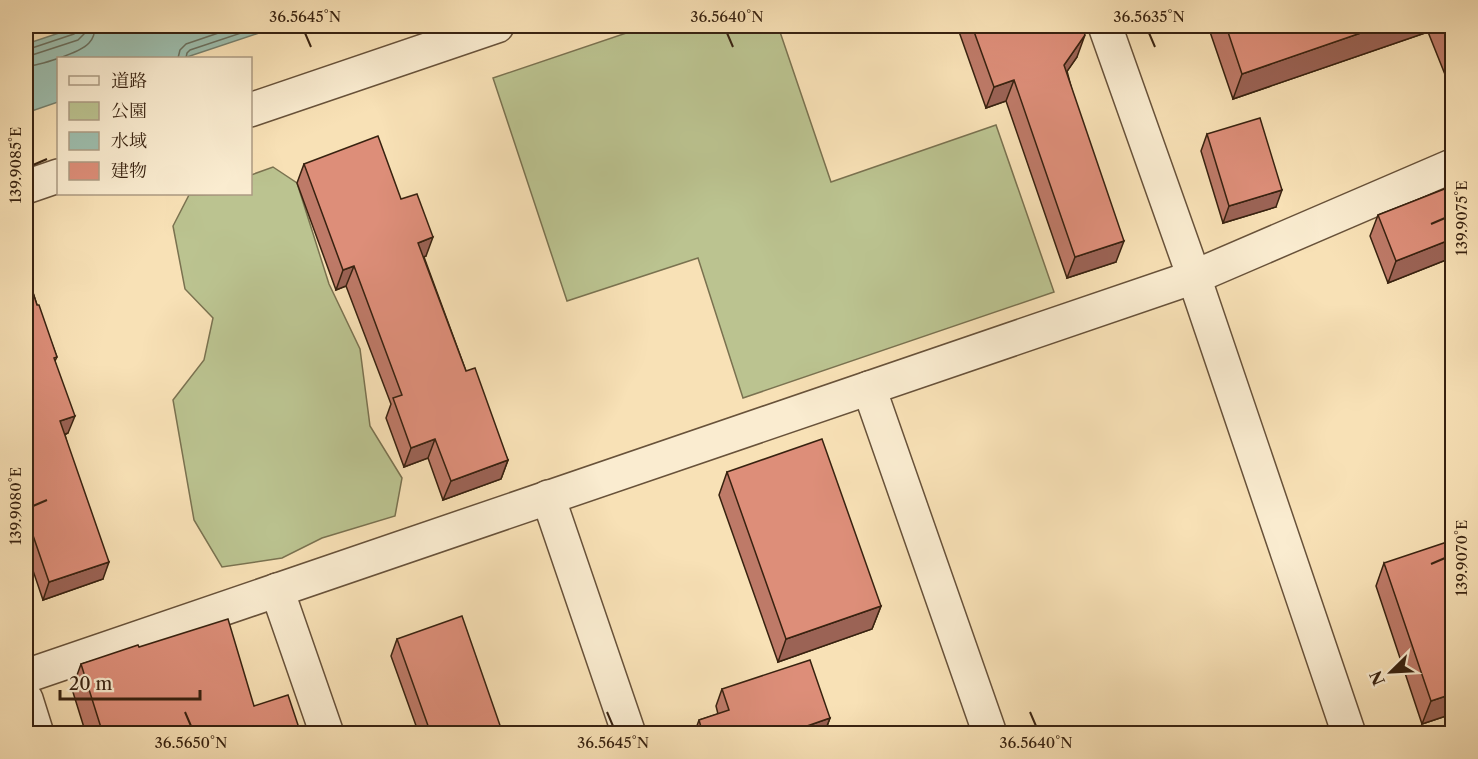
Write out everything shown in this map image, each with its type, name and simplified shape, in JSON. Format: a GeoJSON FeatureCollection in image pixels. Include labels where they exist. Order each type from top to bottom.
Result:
{"type":"FeatureCollection","features":[{"type":"Feature","properties":{"kind":"street"},"geometry":{"type":"LineString","coordinates":[[252,109],[497,26]]}},
{"type":"Feature","properties":{"kind":"street"},"geometry":{"type":"LineString","coordinates":[[1105,26],[1194,277],[1349,734]]}},
{"type":"Feature","properties":{"kind":"street"},"geometry":{"type":"LineString","coordinates":[[26,676],[1194,277],[1452,166]]}},
{"type":"Feature","properties":{"kind":"street"},"geometry":{"type":"LineString","coordinates":[[26,187],[57,176]]}},
{"type":"Feature","properties":{"kind":"street"},"geometry":{"type":"LineString","coordinates":[[869,388],[990,734]]}},
{"type":"Feature","properties":{"kind":"street"},"geometry":{"type":"LineString","coordinates":[[548,497],[629,734]]}},
{"type":"Feature","properties":{"kind":"street"},"geometry":{"type":"LineString","coordinates":[[277,590],[327,734]]}},
{"type":"Feature","properties":{"kind":"street"},"geometry":{"type":"LineString","coordinates":[[26,699],[37,734]]}},
{"type":"Feature","properties":{"kind":"green space"},"geometry":{"type":"Polygon","coordinates":[[[647,26],[778,26],[831,182],[996,125],[1054,292],[743,398],[698,258],[567,301],[493,78],[647,26]]]}},
{"type":"Feature","properties":{"kind":"green space"},"geometry":{"type":"Polygon","coordinates":[[[273,167],[297,183],[329,284],[360,349],[370,426],[402,478],[395,516],[322,538],[282,558],[222,567],[194,520],[173,400],[204,360],[213,318],[185,289],[173,226],[189,195],[252,195],[252,175],[273,167]]]}},
{"type":"Feature","properties":{"kind":"water"},"geometry":{"type":"Polygon","coordinates":[[[80,26],[280,26],[187,57],[57,57],[57,102],[26,113],[26,44],[80,26]]]}},
{"type":"Feature","properties":{"kind":"building"},"geometry":{"type":"Polygon","coordinates":[[[972,26],[1081,26],[1085,35],[1064,65],[1124,241],[1075,257],[1014,80],[994,87],[972,26]]]}},
{"type":"Feature","properties":{"kind":"building"},"geometry":{"type":"Polygon","coordinates":[[[1226,26],[1381,26],[1242,74],[1226,26]]]}},
{"type":"Feature","properties":{"kind":"building"},"geometry":{"type":"Polygon","coordinates":[[[1445,26],[1452,26],[1452,43],[1445,26]]]}},
{"type":"Feature","properties":{"kind":"building"},"geometry":{"type":"Polygon","coordinates":[[[1260,118],[1282,190],[1229,206],[1207,134],[1260,118]]]}},
{"type":"Feature","properties":{"kind":"building"},"geometry":{"type":"Polygon","coordinates":[[[378,136],[401,199],[417,194],[433,237],[418,243],[466,371],[475,368],[508,460],[451,481],[435,439],[411,448],[393,398],[402,395],[354,266],[343,270],[304,164],[378,136]]]}},
{"type":"Feature","properties":{"kind":"building"},"geometry":{"type":"Polygon","coordinates":[[[1452,186],[1452,239],[1396,261],[1378,215],[1452,186]]]}},
{"type":"Feature","properties":{"kind":"building"},"geometry":{"type":"Polygon","coordinates":[[[26,271],[57,357],[54,358],[75,416],[60,421],[109,562],[49,582],[26,515],[26,271]]]}},
{"type":"Feature","properties":{"kind":"building"},"geometry":{"type":"Polygon","coordinates":[[[822,439],[881,606],[786,639],[727,472],[822,439]]]}},
{"type":"Feature","properties":{"kind":"building"},"geometry":{"type":"Polygon","coordinates":[[[1447,542],[1452,557],[1452,694],[1431,701],[1384,563],[1447,542]]]}},
{"type":"Feature","properties":{"kind":"building"},"geometry":{"type":"Polygon","coordinates":[[[462,616],[503,734],[431,734],[397,639],[462,616]]]}},
{"type":"Feature","properties":{"kind":"building"},"geometry":{"type":"Polygon","coordinates":[[[228,619],[254,706],[288,695],[301,734],[103,734],[81,664],[228,619]]]}},
{"type":"Feature","properties":{"kind":"building"},"geometry":{"type":"Polygon","coordinates":[[[810,660],[830,718],[784,734],[703,734],[699,720],[729,710],[722,689],[810,660]]]}}]}
